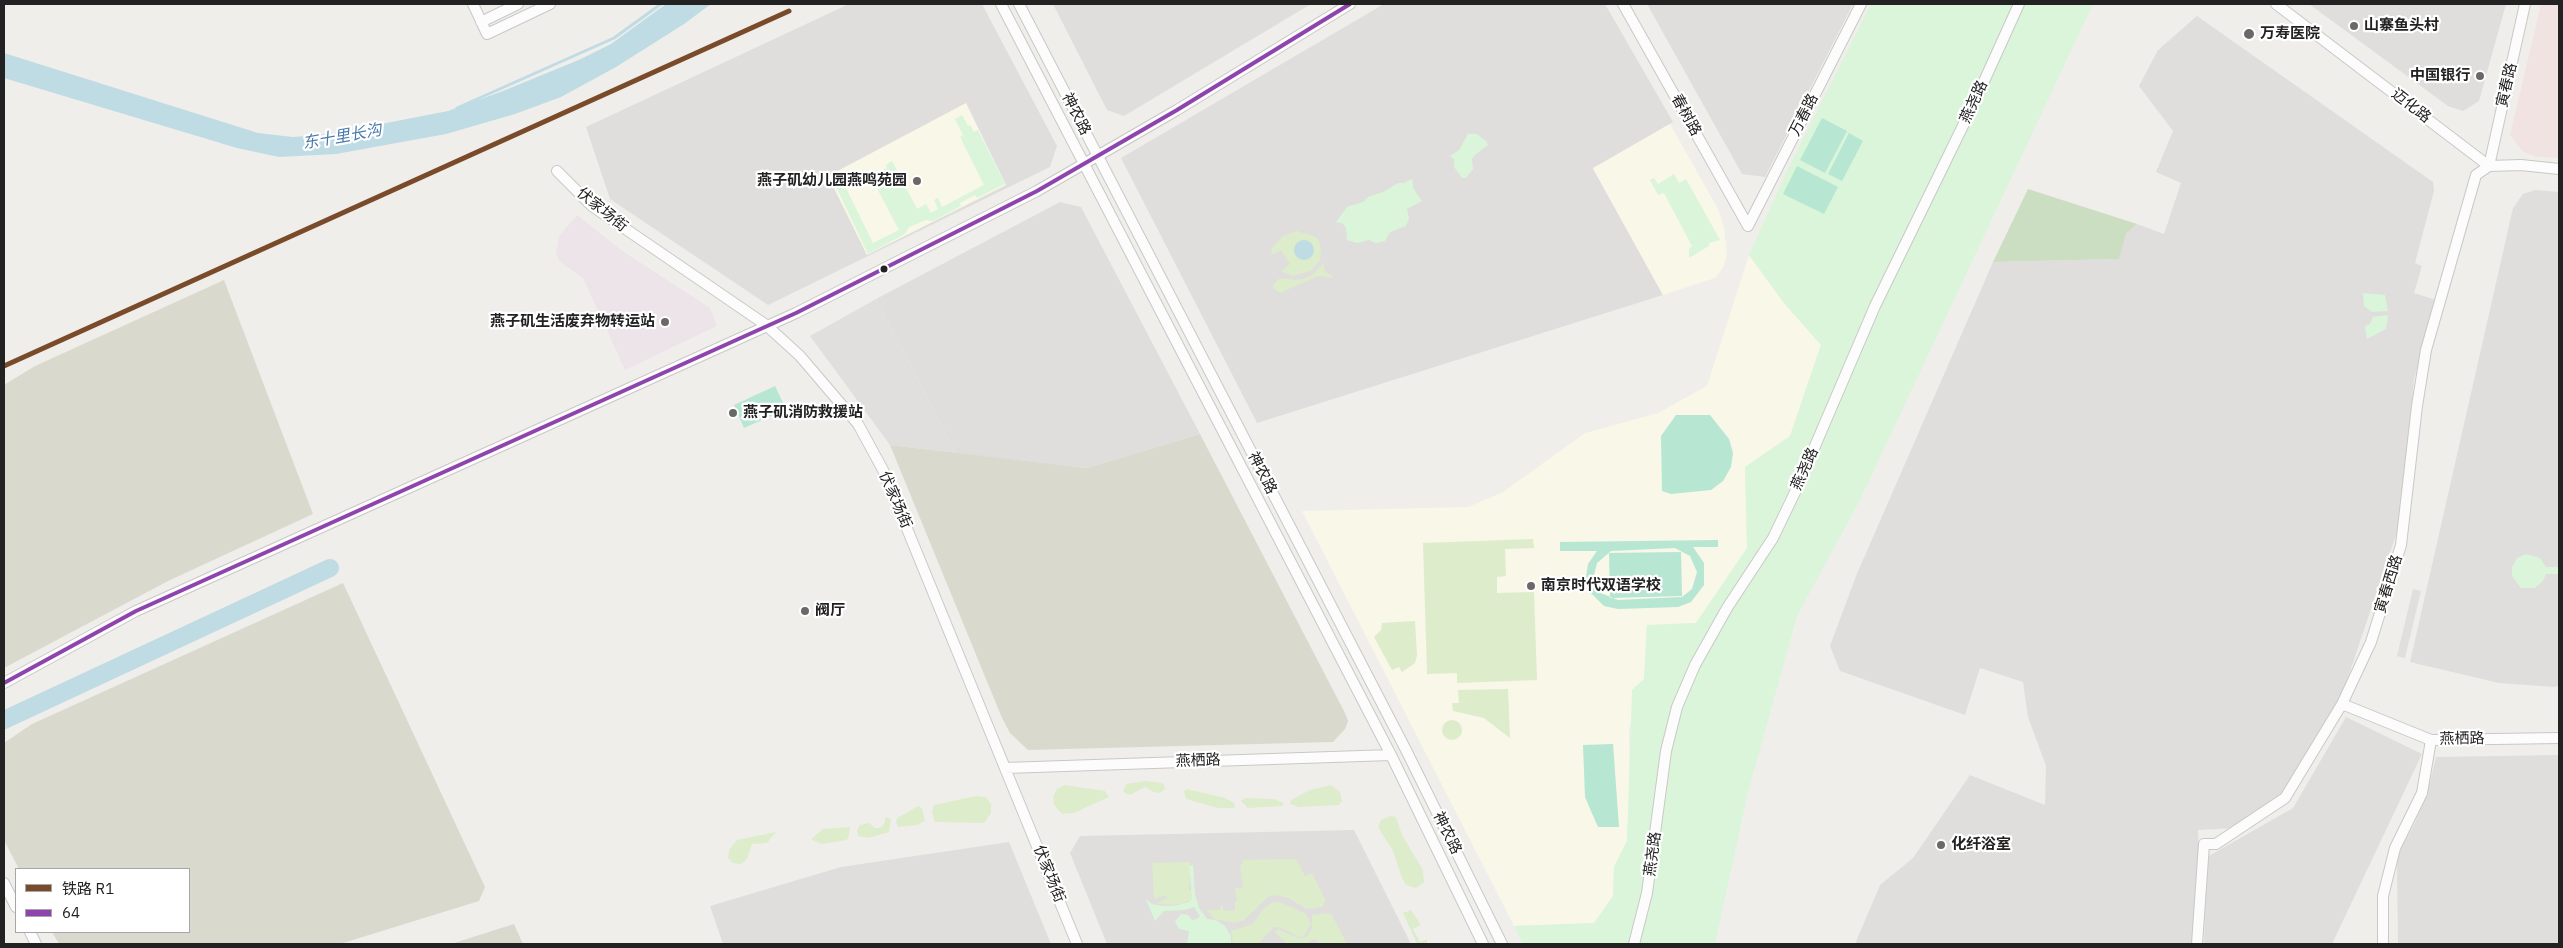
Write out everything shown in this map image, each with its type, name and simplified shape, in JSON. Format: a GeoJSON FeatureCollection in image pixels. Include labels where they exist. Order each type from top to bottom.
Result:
{"type":"FeatureCollection","features":[{"type":"Feature","properties":{"kind":"street"},"geometry":{"type":"LineString","coordinates":[[473,4],[487,34],[550,4]]}},
{"type":"Feature","properties":{"kind":"street"},"geometry":{"type":"LineString","coordinates":[[481,22],[518,4]]}},
{"type":"Feature","properties":{"kind":"street","name":"神农路"},"geometry":{"type":"LineString","coordinates":[[1001,4],[1391,755],[1484,944]]}},
{"type":"Feature","properties":{"kind":"street","name":"神农路"},"geometry":{"type":"LineString","coordinates":[[1019,4],[1406,750],[1502,944]]}},
{"type":"Feature","properties":{"kind":"street"},"geometry":{"type":"LineString","coordinates":[[4,682],[136,612],[803,309],[1085,165],[1350,4]]}},
{"type":"Feature","properties":{"kind":"street","name":"春树路"},"geometry":{"type":"LineString","coordinates":[[1623,4],[1748,226]]}},
{"type":"Feature","properties":{"kind":"street","name":"万春路"},"geometry":{"type":"LineString","coordinates":[[1748,226],[1861,4]]}},
{"type":"Feature","properties":{"kind":"street","name":"燕尧路"},"geometry":{"type":"LineString","coordinates":[[1634,944],[1647,894],[1666,751],[1677,708],[1695,665],[1727,608],[1773,538],[1797,488],[1875,306],[1976,99],[2018,4]]}},
{"type":"Feature","properties":{"kind":"street","name":"迈化路"},"geometry":{"type":"LineString","coordinates":[[2276,4],[2489,166]]}},
{"type":"Feature","properties":{"kind":"street","name":"寅春路"},"geometry":{"type":"LineString","coordinates":[[2489,166],[2525,4]]}},
{"type":"Feature","properties":{"kind":"street"},"geometry":{"type":"LineString","coordinates":[[2489,166],[2522,165],[2559,169]]}},
{"type":"Feature","properties":{"kind":"street","name":"寅春西路"},"geometry":{"type":"LineString","coordinates":[[2197,944],[2204,844],[2216,844],[2285,798],[2342,704],[2371,642],[2401,545],[2416,406],[2426,350],[2476,175],[2489,166]]}},
{"type":"Feature","properties":{"kind":"street","name":"伏家场街"},"geometry":{"type":"LineString","coordinates":[[557,171],[592,206],[766,325],[800,356],[858,424],[869,442],[1077,944]]}},
{"type":"Feature","properties":{"kind":"street","name":"燕栖路"},"geometry":{"type":"LineString","coordinates":[[2342,704],[2431,740],[2559,738]]}},
{"type":"Feature","properties":{"kind":"street"},"geometry":{"type":"LineString","coordinates":[[2383,944],[2383,896],[2395,848],[2422,793],[2431,740]]}},
{"type":"Feature","properties":{"kind":"street","name":"燕栖路"},"geometry":{"type":"LineString","coordinates":[[1005,768],[1391,755]]}},
{"type":"Feature","properties":{"kind":"street"},"geometry":{"type":"LineString","coordinates":[[4,883],[15,905]]}},
{"type":"Feature","properties":{"kind":"shaded area"},"geometry":{"type":"Polygon","coordinates":[[[849,4],[982,4],[1057,146],[1050,167],[768,305],[610,199],[586,127],[849,4]]]}},
{"type":"Feature","properties":{"kind":"shaded area"},"geometry":{"type":"Polygon","coordinates":[[[1053,4],[1311,4],[1124,116],[1107,110],[1053,4]]]}},
{"type":"Feature","properties":{"kind":"shaded area"},"geometry":{"type":"Polygon","coordinates":[[[1384,4],[1605,4],[1673,122],[1593,169],[1663,295],[1257,423],[1121,158],[1384,4]]]}},
{"type":"Feature","properties":{"kind":"shaded area"},"geometry":{"type":"Polygon","coordinates":[[[1647,4],[1853,4],[1765,177],[1742,174],[1647,4]]]}},
{"type":"Feature","properties":{"kind":"shaded area"},"geometry":{"type":"Polygon","coordinates":[[[2309,4],[2506,4],[2479,101],[2463,111],[2448,106],[2309,4]]]}},
{"type":"Feature","properties":{"kind":"shaded area"},"geometry":{"type":"Polygon","coordinates":[[[2541,4],[2559,4],[2559,158],[2538,157],[2523,152],[2510,135],[2541,4]]]}},
{"type":"Feature","properties":{"kind":"shaded area"},"geometry":{"type":"Polygon","coordinates":[[[2197,16],[2433,182],[2434,191],[2415,263],[2422,266],[2414,293],[2436,300],[2414,379],[2402,517],[2338,707],[2284,798],[2237,828],[2198,830],[2199,864],[2193,944],[1855,944],[1880,885],[1913,858],[1970,775],[2045,805],[2046,766],[2028,717],[2023,682],[1980,668],[1965,715],[1840,671],[1830,646],[1856,576],[1993,262],[2118,259],[2126,234],[2137,224],[2164,234],[2181,183],[2156,172],[2173,131],[2139,86],[2158,50],[2197,16]]]}},
{"type":"Feature","properties":{"kind":"shaded area","name":"燕子矶幼儿园燕鸣苑园"},"geometry":{"type":"Polygon","coordinates":[[[966,103],[1006,185],[867,255],[828,176],[966,103]]]}},
{"type":"Feature","properties":{"kind":"shaded area"},"geometry":{"type":"Polygon","coordinates":[[[1670,124],[1718,209],[1724,227],[1727,255],[1723,268],[1715,278],[1663,295],[1593,168],[1670,124]]]}},
{"type":"Feature","properties":{"kind":"shaded area"},"geometry":{"type":"Polygon","coordinates":[[[2535,190],[2559,192],[2559,686],[2554,687],[2499,683],[2410,662],[2513,208],[2523,194],[2535,190]]]}},
{"type":"Feature","properties":{"kind":"shaded area"},"geometry":{"type":"Polygon","coordinates":[[[1060,202],[1081,207],[1200,434],[1087,468],[956,453],[876,299],[1060,202]]]}},
{"type":"Feature","properties":{"kind":"shaded area"},"geometry":{"type":"Polygon","coordinates":[[[577,215],[621,250],[710,308],[717,326],[625,370],[583,278],[560,262],[556,254],[559,236],[577,215]]]}},
{"type":"Feature","properties":{"kind":"shaded area","name":"南京时代双语学校"},"geometry":{"type":"Polygon","coordinates":[[[1749,255],[1784,303],[1821,345],[1790,436],[1745,467],[1747,548],[1696,623],[1647,626],[1644,679],[1629,729],[1630,785],[1627,841],[1614,867],[1613,896],[1595,923],[1514,926],[1302,511],[1468,507],[1503,492],[1585,433],[1658,413],[1707,386],[1749,255]]]}},
{"type":"Feature","properties":{"kind":"shaded area"},"geometry":{"type":"Polygon","coordinates":[[[224,280],[313,514],[168,581],[4,668],[4,385],[35,366],[224,280]]]}},
{"type":"Feature","properties":{"kind":"shaded area"},"geometry":{"type":"Polygon","coordinates":[[[876,299],[956,453],[890,445],[810,336],[876,299]]]}},
{"type":"Feature","properties":{"kind":"shaded area"},"geometry":{"type":"Polygon","coordinates":[[[1200,434],[1345,713],[1348,721],[1345,729],[1333,742],[1028,750],[1010,733],[1002,718],[890,445],[1087,468],[1200,434]]]}},
{"type":"Feature","properties":{"kind":"shaded area"},"geometry":{"type":"Polygon","coordinates":[[[343,583],[485,887],[479,901],[340,944],[59,944],[53,933],[190,933],[190,868],[18,868],[4,840],[4,743],[32,724],[343,583]]]}},
{"type":"Feature","properties":{"kind":"shaded area"},"geometry":{"type":"Polygon","coordinates":[[[2413,589],[2421,591],[2405,658],[2397,656],[2413,589]]]}},
{"type":"Feature","properties":{"kind":"shaded area"},"geometry":{"type":"Polygon","coordinates":[[[2346,717],[2422,754],[2332,944],[2204,944],[2207,857],[2293,808],[2346,717]]]}},
{"type":"Feature","properties":{"kind":"shaded area"},"geometry":{"type":"Polygon","coordinates":[[[2559,755],[2559,944],[2398,944],[2397,861],[2402,845],[2413,827],[2427,795],[2436,757],[2559,755]]]}},
{"type":"Feature","properties":{"kind":"shaded area"},"geometry":{"type":"Polygon","coordinates":[[[1354,830],[1411,944],[1107,944],[1070,853],[1080,836],[1354,830]]]}},
{"type":"Feature","properties":{"kind":"shaded area"},"geometry":{"type":"Polygon","coordinates":[[[1009,842],[1051,944],[723,944],[710,906],[841,867],[1009,842]]]}},
{"type":"Feature","properties":{"kind":"shaded area"},"geometry":{"type":"Polygon","coordinates":[[[514,924],[523,944],[451,944],[514,924]]]}},
{"type":"Feature","properties":{"kind":"green space"},"geometry":{"type":"Polygon","coordinates":[[[1871,4],[2093,4],[1860,500],[1797,616],[1748,792],[1715,944],[1523,944],[1514,926],[1594,923],[1613,896],[1614,867],[1627,841],[1632,690],[1644,679],[1647,625],[1696,623],[1747,548],[1745,467],[1790,436],[1821,345],[1784,303],[1749,255],[1785,175],[1871,4]]]}},
{"type":"Feature","properties":{"kind":"green space"},"geometry":{"type":"Polygon","coordinates":[[[962,115],[974,132],[978,130],[1005,184],[977,198],[975,195],[960,203],[961,206],[933,221],[926,220],[909,227],[905,234],[868,254],[831,176],[838,172],[873,243],[899,230],[869,173],[875,170],[877,173],[887,168],[886,165],[892,161],[917,209],[926,204],[931,213],[938,209],[934,200],[938,198],[942,207],[984,185],[960,137],[963,135],[955,119],[962,115]]]}},
{"type":"Feature","properties":{"kind":"green space"},"geometry":{"type":"Polygon","coordinates":[[[1822,118],[1847,131],[1825,173],[1800,160],[1822,118]]]}},
{"type":"Feature","properties":{"kind":"green space"},"geometry":{"type":"Polygon","coordinates":[[[1849,133],[1863,141],[1842,181],[1828,174],[1849,133]]]}},
{"type":"Feature","properties":{"kind":"green space"},"geometry":{"type":"Polygon","coordinates":[[[1468,134],[1477,134],[1488,145],[1475,155],[1472,159],[1473,169],[1466,178],[1462,178],[1454,167],[1454,159],[1450,156],[1459,150],[1468,134]]]}},
{"type":"Feature","properties":{"kind":"green space"},"geometry":{"type":"Polygon","coordinates":[[[1797,166],[1838,187],[1824,214],[1783,194],[1797,166]]]}},
{"type":"Feature","properties":{"kind":"green space"},"geometry":{"type":"Polygon","coordinates":[[[1674,174],[1679,183],[1686,179],[1720,240],[1709,243],[1709,246],[1689,258],[1689,249],[1692,246],[1664,193],[1658,195],[1650,180],[1654,178],[1658,184],[1674,174]]]}},
{"type":"Feature","properties":{"kind":"green space"},"geometry":{"type":"Polygon","coordinates":[[[1412,179],[1413,188],[1422,201],[1407,209],[1409,219],[1406,226],[1390,232],[1385,241],[1376,243],[1369,240],[1357,243],[1347,240],[1346,228],[1342,223],[1336,222],[1347,207],[1363,202],[1368,197],[1383,192],[1398,183],[1404,183],[1412,179]]]}},
{"type":"Feature","properties":{"kind":"green space"},"geometry":{"type":"Polygon","coordinates":[[[2028,189],[2137,224],[2126,234],[2119,259],[1993,262],[2028,189]]]}},
{"type":"Feature","properties":{"kind":"green space"},"geometry":{"type":"Polygon","coordinates":[[[1297,231],[1316,237],[1319,241],[1321,252],[1320,260],[1311,271],[1292,276],[1281,271],[1290,264],[1281,250],[1273,255],[1271,249],[1283,236],[1297,231]]]}},
{"type":"Feature","properties":{"kind":"green space"},"geometry":{"type":"Polygon","coordinates":[[[1323,263],[1325,271],[1334,278],[1318,276],[1280,293],[1273,288],[1273,285],[1280,278],[1304,279],[1313,274],[1323,263]]]}},
{"type":"Feature","properties":{"kind":"green space"},"geometry":{"type":"Polygon","coordinates":[[[2363,293],[2385,295],[2388,311],[2372,312],[2364,306],[2363,293]]]}},
{"type":"Feature","properties":{"kind":"green space"},"geometry":{"type":"Polygon","coordinates":[[[2388,315],[2386,329],[2367,339],[2365,326],[2370,324],[2373,317],[2388,315]]]}},
{"type":"Feature","properties":{"kind":"green space"},"geometry":{"type":"Polygon","coordinates":[[[775,386],[786,409],[744,428],[734,405],[775,386]]]}},
{"type":"Feature","properties":{"kind":"green space"},"geometry":{"type":"Polygon","coordinates":[[[1676,415],[1710,415],[1729,439],[1733,453],[1731,467],[1723,481],[1711,490],[1671,494],[1662,491],[1661,436],[1676,415]]]}},
{"type":"Feature","properties":{"kind":"green space"},"geometry":{"type":"Polygon","coordinates":[[[1533,539],[1534,548],[1505,549],[1506,576],[1497,577],[1497,593],[1534,592],[1537,680],[1457,683],[1457,673],[1427,674],[1423,543],[1533,539]]]}},
{"type":"Feature","properties":{"kind":"green space"},"geometry":{"type":"Polygon","coordinates":[[[1718,540],[1718,547],[1693,547],[1704,563],[1704,585],[1691,602],[1678,607],[1618,609],[1604,606],[1589,591],[1586,577],[1588,564],[1597,551],[1560,551],[1560,542],[1718,540]],[[1675,548],[1611,551],[1597,563],[1594,575],[1596,586],[1603,594],[1618,600],[1682,597],[1692,589],[1697,572],[1690,556],[1675,548]]]}},
{"type":"Feature","properties":{"kind":"green space"},"geometry":{"type":"Polygon","coordinates":[[[1681,552],[1682,596],[1610,598],[1609,553],[1681,552]]]}},
{"type":"Feature","properties":{"kind":"green space"},"geometry":{"type":"Polygon","coordinates":[[[2526,554],[2540,558],[2546,567],[2559,567],[2559,574],[2546,574],[2543,581],[2535,588],[2521,588],[2512,576],[2512,567],[2517,558],[2526,554]]]}},
{"type":"Feature","properties":{"kind":"green space"},"geometry":{"type":"Polygon","coordinates":[[[1415,621],[1417,655],[1415,663],[1402,672],[1399,667],[1392,670],[1374,637],[1381,630],[1382,623],[1415,621]]]}},
{"type":"Feature","properties":{"kind":"green space"},"geometry":{"type":"Polygon","coordinates":[[[1508,689],[1510,738],[1484,718],[1453,711],[1452,703],[1459,703],[1458,690],[1508,689]]]}},
{"type":"Feature","properties":{"kind":"green space"},"geometry":{"type":"Polygon","coordinates":[[[1452,720],[1459,723],[1462,730],[1459,737],[1452,740],[1445,737],[1442,730],[1445,723],[1452,720]]]}},
{"type":"Feature","properties":{"kind":"green space"},"geometry":{"type":"Polygon","coordinates":[[[1613,744],[1619,827],[1598,827],[1585,797],[1583,745],[1613,744]]]}},
{"type":"Feature","properties":{"kind":"green space"},"geometry":{"type":"Polygon","coordinates":[[[1145,781],[1163,783],[1165,789],[1160,793],[1145,787],[1130,795],[1123,792],[1126,784],[1145,781]]]}},
{"type":"Feature","properties":{"kind":"green space"},"geometry":{"type":"Polygon","coordinates":[[[1065,785],[1105,791],[1109,797],[1074,813],[1062,814],[1054,805],[1053,797],[1057,789],[1065,785]]]}},
{"type":"Feature","properties":{"kind":"green space"},"geometry":{"type":"Polygon","coordinates":[[[1331,785],[1340,792],[1342,801],[1339,805],[1299,807],[1290,804],[1291,800],[1310,790],[1331,785]]]}},
{"type":"Feature","properties":{"kind":"green space"},"geometry":{"type":"Polygon","coordinates":[[[1187,789],[1225,798],[1234,803],[1235,808],[1218,808],[1186,799],[1184,791],[1187,789]]]}},
{"type":"Feature","properties":{"kind":"green space"},"geometry":{"type":"Polygon","coordinates":[[[976,796],[986,797],[991,804],[991,813],[984,823],[935,822],[932,812],[934,805],[976,796]]]}},
{"type":"Feature","properties":{"kind":"green space"},"geometry":{"type":"Polygon","coordinates":[[[1245,798],[1274,799],[1283,803],[1283,806],[1248,808],[1241,801],[1245,798]]]}},
{"type":"Feature","properties":{"kind":"green space"},"geometry":{"type":"Polygon","coordinates":[[[918,806],[922,808],[925,821],[917,825],[898,827],[897,818],[918,806]]]}},
{"type":"Feature","properties":{"kind":"green space"},"geometry":{"type":"Polygon","coordinates":[[[1391,816],[1396,817],[1402,835],[1423,870],[1424,882],[1416,888],[1406,885],[1393,851],[1378,827],[1381,820],[1391,816]]]}},
{"type":"Feature","properties":{"kind":"green space"},"geometry":{"type":"Polygon","coordinates":[[[886,817],[891,819],[889,832],[868,838],[858,836],[857,830],[860,825],[869,823],[875,828],[880,828],[884,824],[886,817]]]}},
{"type":"Feature","properties":{"kind":"green space"},"geometry":{"type":"Polygon","coordinates":[[[850,827],[848,839],[842,841],[821,844],[811,839],[823,829],[850,827]]]}},
{"type":"Feature","properties":{"kind":"green space"},"geometry":{"type":"Polygon","coordinates":[[[776,832],[767,843],[752,844],[747,859],[741,864],[733,863],[728,858],[729,850],[737,840],[776,832]]]}},
{"type":"Feature","properties":{"kind":"green space"},"geometry":{"type":"Polygon","coordinates":[[[1296,859],[1305,876],[1312,873],[1326,901],[1322,907],[1307,909],[1288,898],[1275,895],[1267,898],[1244,920],[1235,923],[1215,919],[1206,910],[1220,910],[1223,905],[1223,911],[1235,910],[1235,901],[1237,901],[1235,888],[1243,888],[1240,865],[1243,864],[1242,860],[1296,859]]]}},
{"type":"Feature","properties":{"kind":"green space"},"geometry":{"type":"Polygon","coordinates":[[[1190,862],[1189,890],[1194,890],[1192,900],[1175,905],[1156,904],[1167,898],[1166,895],[1154,899],[1152,863],[1190,862]]]}},
{"type":"Feature","properties":{"kind":"green space"},"geometry":{"type":"Polygon","coordinates":[[[1193,865],[1195,894],[1199,908],[1207,919],[1216,920],[1225,926],[1231,936],[1231,944],[1187,944],[1189,931],[1179,929],[1175,921],[1181,914],[1188,915],[1192,920],[1197,919],[1200,916],[1194,907],[1185,910],[1164,911],[1155,921],[1146,899],[1152,904],[1162,906],[1173,906],[1189,902],[1192,898],[1189,866],[1193,865]]]}},
{"type":"Feature","properties":{"kind":"green space"},"geometry":{"type":"Polygon","coordinates":[[[1273,902],[1280,902],[1306,914],[1311,924],[1304,936],[1299,937],[1280,927],[1274,927],[1258,944],[1233,944],[1231,931],[1253,924],[1262,910],[1273,902]]]}},
{"type":"Feature","properties":{"kind":"green space"},"geometry":{"type":"Polygon","coordinates":[[[1411,910],[1421,925],[1413,929],[1420,942],[1427,939],[1427,944],[1417,944],[1403,913],[1411,910]]]}},
{"type":"Feature","properties":{"kind":"green space"},"geometry":{"type":"Polygon","coordinates":[[[1328,913],[1332,915],[1347,944],[1316,944],[1319,942],[1315,939],[1305,944],[1287,944],[1275,932],[1278,929],[1298,938],[1303,938],[1307,936],[1312,928],[1312,915],[1328,913]]]}},
{"type":"Feature","properties":{"kind":"water"},"geometry":{"type":"Polygon","coordinates":[[[666,4],[711,4],[684,24],[616,67],[561,97],[515,114],[446,134],[336,154],[279,157],[237,148],[4,78],[4,53],[258,133],[293,137],[330,134],[448,111],[503,91],[581,59],[611,44],[666,4]]]}},
{"type":"Feature","properties":{"kind":"water"},"geometry":{"type":"Polygon","coordinates":[[[1304,240],[1311,243],[1314,250],[1311,257],[1304,260],[1297,257],[1294,250],[1297,243],[1304,240]]]}},
{"type":"Feature","properties":{"kind":"waterway","name":"东十里长沟"},"geometry":{"type":"LineString","coordinates":[[457,108],[614,38],[661,4]]}},
{"type":"Feature","properties":{"kind":"waterway"},"geometry":{"type":"LineString","coordinates":[[4,720],[330,568]]}},
{"type":"Feature","properties":{"kind":"rail line","name":"R1"},"geometry":{"type":"LineString","coordinates":[[4,366],[789,11]]}},
{"type":"Feature","properties":{"kind":"transit line","name":"64"},"geometry":{"type":"LineString","coordinates":[[4,683],[136,611],[796,313],[1037,191],[1177,110],[1350,4]]}},
{"type":"Feature","properties":{"kind":"place","name":"山寨鱼头村"},"geometry":{"type":"Point","coordinates":[2354,26]}},
{"type":"Feature","properties":{"kind":"place","name":"万寿医院"},"geometry":{"type":"Point","coordinates":[2249,34]}},
{"type":"Feature","properties":{"kind":"place","name":"中国银行"},"geometry":{"type":"Point","coordinates":[2480,76]}},
{"type":"Feature","properties":{"kind":"place","name":"燕子矶幼儿园燕鸣苑园"},"geometry":{"type":"Point","coordinates":[917,181]}},
{"type":"Feature","properties":{"kind":"place","name":"燕子矶生活废弃物转运站"},"geometry":{"type":"Point","coordinates":[665,322]}},
{"type":"Feature","properties":{"kind":"place","name":"燕子矶消防救援站"},"geometry":{"type":"Point","coordinates":[733,413]}},
{"type":"Feature","properties":{"kind":"place","name":"南京时代双语学校"},"geometry":{"type":"Point","coordinates":[1531,586]}},
{"type":"Feature","properties":{"kind":"place","name":"阀厅"},"geometry":{"type":"Point","coordinates":[805,611]}},
{"type":"Feature","properties":{"kind":"place","name":"化纤浴室"},"geometry":{"type":"Point","coordinates":[1941,845]}}]}
